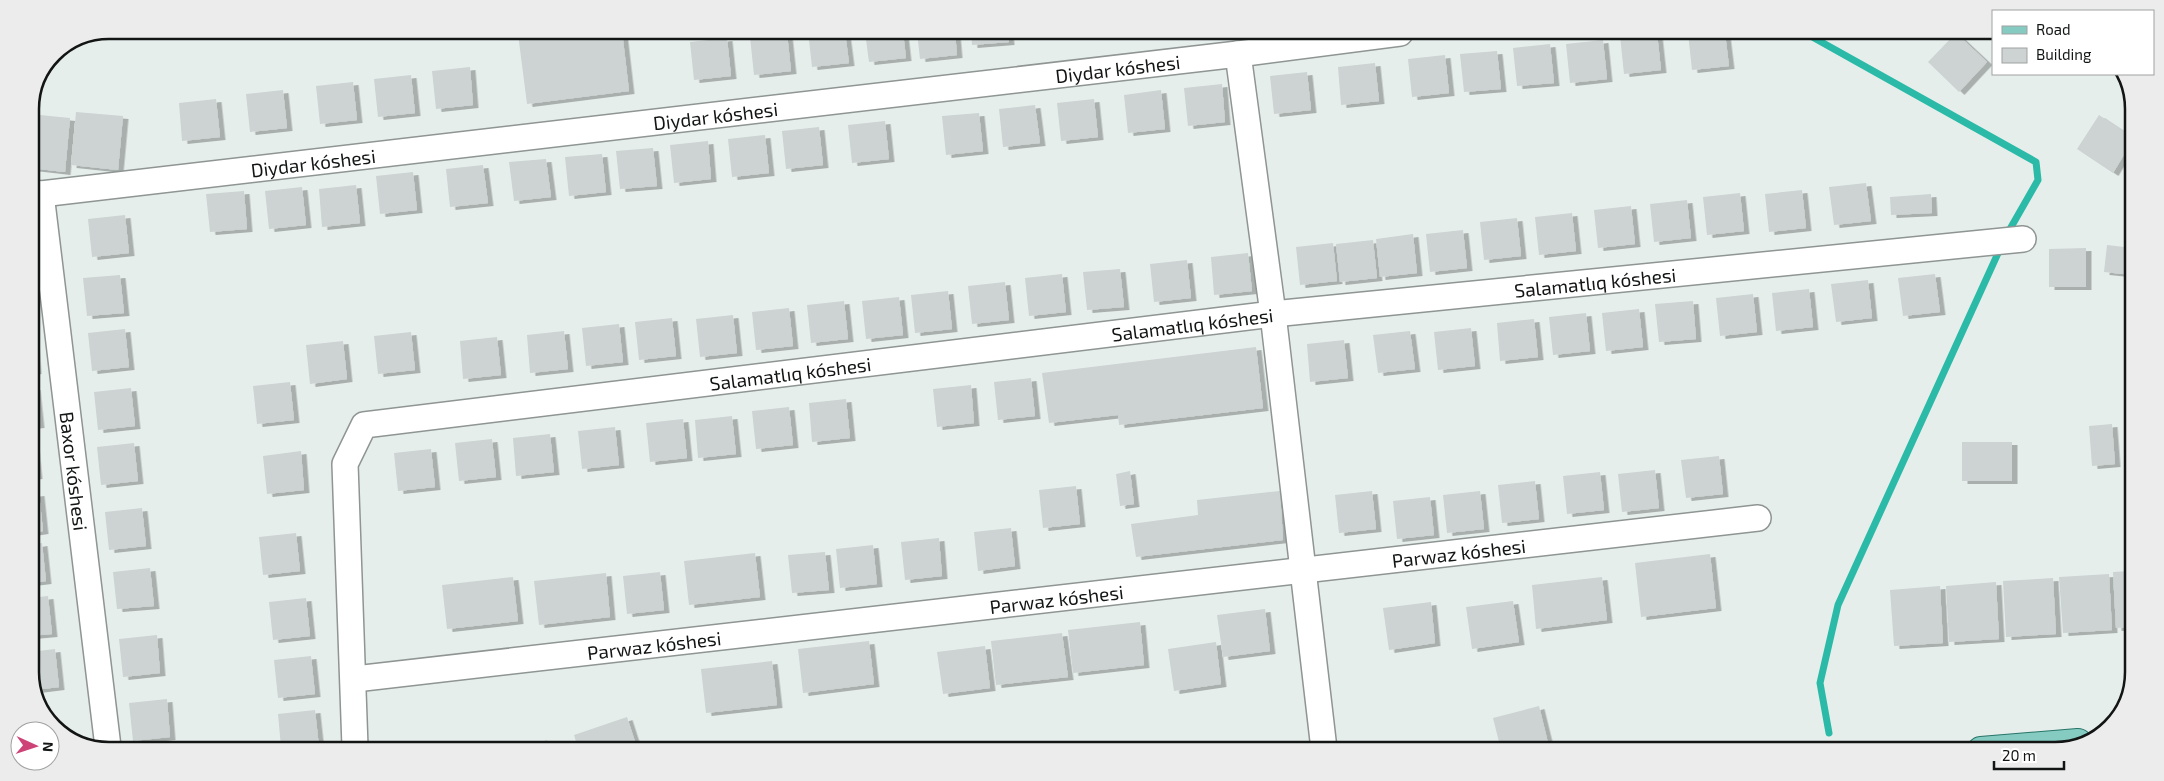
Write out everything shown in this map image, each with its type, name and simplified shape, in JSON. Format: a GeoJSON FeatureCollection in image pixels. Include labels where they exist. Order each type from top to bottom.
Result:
{"type":"FeatureCollection","features":[{"type":"Feature","properties":{"kind":"street","name":"Diydar kóshesi"},"geometry":{"type":"LineString","coordinates":[[39,194],[1354,39]]}},
{"type":"Feature","properties":{"kind":"street"},"geometry":{"type":"LineString","coordinates":[[1238,54],[1273,314],[1323,742]]}},
{"type":"Feature","properties":{"kind":"street","name":"Baxor kóshesi"},"geometry":{"type":"LineString","coordinates":[[39,224],[107,742]]}},
{"type":"Feature","properties":{"kind":"street","name":"Salamatlıq kóshesi"},"geometry":{"type":"LineString","coordinates":[[355,679],[345,464],[364,425],[1273,314],[2023,238]]}},
{"type":"Feature","properties":{"kind":"street","name":"Parwaz kóshesi"},"geometry":{"type":"LineString","coordinates":[[355,679],[1758,518]]}},
{"type":"Feature","properties":{"kind":"street"},"geometry":{"type":"LineString","coordinates":[[355,679],[355,742]]}},
{"type":"Feature","properties":{"kind":"building"},"geometry":{"type":"Polygon","coordinates":[[[519,39],[623,39],[629,91],[527,104],[519,39]]]}},
{"type":"Feature","properties":{"kind":"building"},"geometry":{"type":"Polygon","coordinates":[[[727,39],[731,76],[694,80],[690,42],[727,39]]]}},
{"type":"Feature","properties":{"kind":"building"},"geometry":{"type":"Polygon","coordinates":[[[750,39],[788,39],[791,71],[754,75],[750,39]]]}},
{"type":"Feature","properties":{"kind":"building"},"geometry":{"type":"Polygon","coordinates":[[[809,39],[846,39],[849,63],[812,67],[809,39]]]}},
{"type":"Feature","properties":{"kind":"building"},"geometry":{"type":"Polygon","coordinates":[[[866,39],[904,39],[906,58],[869,62],[866,39]]]}},
{"type":"Feature","properties":{"kind":"building"},"geometry":{"type":"Polygon","coordinates":[[[918,39],[956,39],[957,55],[920,59],[918,39]]]}},
{"type":"Feature","properties":{"kind":"building"},"geometry":{"type":"Polygon","coordinates":[[[972,39],[1009,39],[1009,42],[972,45],[972,39]]]}},
{"type":"Feature","properties":{"kind":"building"},"geometry":{"type":"Polygon","coordinates":[[[1620,39],[1658,39],[1661,70],[1624,74],[1620,39]]]}},
{"type":"Feature","properties":{"kind":"building"},"geometry":{"type":"Polygon","coordinates":[[[1689,39],[1726,39],[1729,66],[1692,70],[1689,39]]]}},
{"type":"Feature","properties":{"kind":"building"},"geometry":{"type":"Polygon","coordinates":[[[1950,39],[1962,39],[1987,62],[1959,92],[1928,62],[1950,39]]]}},
{"type":"Feature","properties":{"kind":"building"},"geometry":{"type":"Polygon","coordinates":[[[1603,40],[1607,79],[1570,83],[1566,44],[1603,40]]]}},
{"type":"Feature","properties":{"kind":"building"},"geometry":{"type":"Polygon","coordinates":[[[1550,44],[1554,83],[1517,86],[1513,48],[1550,44]]]}},
{"type":"Feature","properties":{"kind":"building"},"geometry":{"type":"Polygon","coordinates":[[[1497,51],[1501,89],[1464,92],[1460,54],[1497,51]]]}},
{"type":"Feature","properties":{"kind":"building"},"geometry":{"type":"Polygon","coordinates":[[[1445,55],[1449,93],[1412,97],[1408,59],[1445,55]]]}},
{"type":"Feature","properties":{"kind":"building"},"geometry":{"type":"Polygon","coordinates":[[[1375,63],[1379,101],[1341,105],[1338,67],[1375,63]]]}},
{"type":"Feature","properties":{"kind":"building"},"geometry":{"type":"Polygon","coordinates":[[[470,67],[473,105],[436,109],[432,71],[470,67]]]}},
{"type":"Feature","properties":{"kind":"building"},"geometry":{"type":"Polygon","coordinates":[[[1307,72],[1311,110],[1274,114],[1270,76],[1307,72]]]}},
{"type":"Feature","properties":{"kind":"building"},"geometry":{"type":"Polygon","coordinates":[[[411,75],[415,113],[378,117],[374,79],[411,75]]]}},
{"type":"Feature","properties":{"kind":"building"},"geometry":{"type":"Polygon","coordinates":[[[353,82],[357,120],[320,124],[316,86],[353,82]]]}},
{"type":"Feature","properties":{"kind":"building"},"geometry":{"type":"Polygon","coordinates":[[[1222,84],[1225,122],[1188,126],[1184,88],[1222,84]]]}},
{"type":"Feature","properties":{"kind":"building"},"geometry":{"type":"Polygon","coordinates":[[[283,90],[287,128],[250,132],[246,94],[283,90]]]}},
{"type":"Feature","properties":{"kind":"building"},"geometry":{"type":"Polygon","coordinates":[[[1161,90],[1165,129],[1128,133],[1124,95],[1161,90]]]}},
{"type":"Feature","properties":{"kind":"building"},"geometry":{"type":"Polygon","coordinates":[[[216,99],[220,137],[182,141],[179,103],[216,99]]]}},
{"type":"Feature","properties":{"kind":"building"},"geometry":{"type":"Polygon","coordinates":[[[1094,99],[1098,137],[1061,141],[1057,103],[1094,99]]]}},
{"type":"Feature","properties":{"kind":"building"},"geometry":{"type":"Polygon","coordinates":[[[1035,105],[1040,143],[1003,147],[999,109],[1035,105]]]}},
{"type":"Feature","properties":{"kind":"building"},"geometry":{"type":"Polygon","coordinates":[[[76,112],[123,116],[118,170],[71,165],[76,112]]]}},
{"type":"Feature","properties":{"kind":"building"},"geometry":{"type":"Polygon","coordinates":[[[979,113],[983,151],[946,155],[942,116],[979,113]]]}},
{"type":"Feature","properties":{"kind":"building"},"geometry":{"type":"Polygon","coordinates":[[[39,115],[70,118],[65,172],[39,169],[39,115]]]}},
{"type":"Feature","properties":{"kind":"building"},"geometry":{"type":"Polygon","coordinates":[[[2099,115],[2125,132],[2125,153],[2113,173],[2077,149],[2099,115]]]}},
{"type":"Feature","properties":{"kind":"building"},"geometry":{"type":"Polygon","coordinates":[[[885,121],[889,159],[852,163],[848,125],[885,121]]]}},
{"type":"Feature","properties":{"kind":"building"},"geometry":{"type":"Polygon","coordinates":[[[819,127],[823,165],[786,169],[782,131],[819,127]]]}},
{"type":"Feature","properties":{"kind":"building"},"geometry":{"type":"Polygon","coordinates":[[[765,135],[769,173],[732,177],[728,139],[765,135]]]}},
{"type":"Feature","properties":{"kind":"building"},"geometry":{"type":"Polygon","coordinates":[[[708,141],[711,179],[674,183],[670,145],[708,141]]]}},
{"type":"Feature","properties":{"kind":"building"},"geometry":{"type":"Polygon","coordinates":[[[653,148],[657,186],[620,189],[616,151],[653,148]]]}},
{"type":"Feature","properties":{"kind":"building"},"geometry":{"type":"Polygon","coordinates":[[[602,154],[606,192],[569,196],[565,157],[602,154]]]}},
{"type":"Feature","properties":{"kind":"building"},"geometry":{"type":"Polygon","coordinates":[[[546,159],[551,197],[514,201],[509,162],[546,159]]]}},
{"type":"Feature","properties":{"kind":"building"},"geometry":{"type":"Polygon","coordinates":[[[483,165],[488,203],[450,207],[446,169],[483,165]]]}},
{"type":"Feature","properties":{"kind":"building"},"geometry":{"type":"Polygon","coordinates":[[[413,172],[417,210],[380,214],[376,176],[413,172]]]}},
{"type":"Feature","properties":{"kind":"building"},"geometry":{"type":"Polygon","coordinates":[[[1866,183],[1871,221],[1834,225],[1829,187],[1866,183]]]}},
{"type":"Feature","properties":{"kind":"building"},"geometry":{"type":"Polygon","coordinates":[[[356,185],[360,223],[322,227],[319,189],[356,185]]]}},
{"type":"Feature","properties":{"kind":"building"},"geometry":{"type":"Polygon","coordinates":[[[302,187],[306,225],[269,229],[265,191],[302,187]]]}},
{"type":"Feature","properties":{"kind":"building"},"geometry":{"type":"Polygon","coordinates":[[[1802,190],[1806,228],[1769,232],[1765,194],[1802,190]]]}},
{"type":"Feature","properties":{"kind":"building"},"geometry":{"type":"Polygon","coordinates":[[[244,191],[247,229],[210,232],[206,194],[244,191]]]}},
{"type":"Feature","properties":{"kind":"building"},"geometry":{"type":"Polygon","coordinates":[[[1740,193],[1744,231],[1707,235],[1703,197],[1740,193]]]}},
{"type":"Feature","properties":{"kind":"building"},"geometry":{"type":"Polygon","coordinates":[[[1931,194],[1932,213],[1891,215],[1890,197],[1931,194]]]}},
{"type":"Feature","properties":{"kind":"building"},"geometry":{"type":"Polygon","coordinates":[[[1687,200],[1691,238],[1654,242],[1650,204],[1687,200]]]}},
{"type":"Feature","properties":{"kind":"building"},"geometry":{"type":"Polygon","coordinates":[[[1631,206],[1635,244],[1598,248],[1594,210],[1631,206]]]}},
{"type":"Feature","properties":{"kind":"building"},"geometry":{"type":"Polygon","coordinates":[[[1572,213],[1576,251],[1539,255],[1535,217],[1572,213]]]}},
{"type":"Feature","properties":{"kind":"building"},"geometry":{"type":"Polygon","coordinates":[[[125,215],[129,253],[92,257],[88,219],[125,215]]]}},
{"type":"Feature","properties":{"kind":"building"},"geometry":{"type":"Polygon","coordinates":[[[1517,218],[1521,256],[1484,260],[1480,222],[1517,218]]]}},
{"type":"Feature","properties":{"kind":"building"},"geometry":{"type":"Polygon","coordinates":[[[1463,230],[1467,268],[1430,272],[1426,234],[1463,230]]]}},
{"type":"Feature","properties":{"kind":"building"},"geometry":{"type":"Polygon","coordinates":[[[1413,234],[1417,273],[1380,277],[1376,239],[1413,234]]]}},
{"type":"Feature","properties":{"kind":"building"},"geometry":{"type":"Polygon","coordinates":[[[1373,240],[1377,278],[1340,282],[1336,244],[1373,240]]]}},
{"type":"Feature","properties":{"kind":"building"},"geometry":{"type":"Polygon","coordinates":[[[1333,243],[1337,281],[1300,285],[1296,247],[1333,243]]]}},
{"type":"Feature","properties":{"kind":"building"},"geometry":{"type":"Polygon","coordinates":[[[2107,245],[2125,247],[2125,274],[2104,272],[2107,245]]]}},
{"type":"Feature","properties":{"kind":"building"},"geometry":{"type":"Polygon","coordinates":[[[2086,248],[2086,287],[2049,287],[2049,249],[2086,248]]]}},
{"type":"Feature","properties":{"kind":"building"},"geometry":{"type":"Polygon","coordinates":[[[1248,253],[1252,291],[1214,295],[1211,257],[1248,253]]]}},
{"type":"Feature","properties":{"kind":"building"},"geometry":{"type":"Polygon","coordinates":[[[1187,260],[1191,298],[1154,302],[1150,264],[1187,260]]]}},
{"type":"Feature","properties":{"kind":"building"},"geometry":{"type":"Polygon","coordinates":[[[1120,269],[1124,307],[1087,310],[1083,272],[1120,269]]]}},
{"type":"Feature","properties":{"kind":"building"},"geometry":{"type":"Polygon","coordinates":[[[1062,274],[1066,312],[1029,316],[1025,278],[1062,274]]]}},
{"type":"Feature","properties":{"kind":"building"},"geometry":{"type":"Polygon","coordinates":[[[1935,274],[1940,312],[1903,316],[1898,278],[1935,274]]]}},
{"type":"Feature","properties":{"kind":"building"},"geometry":{"type":"Polygon","coordinates":[[[120,275],[124,313],[87,316],[83,278],[120,275]]]}},
{"type":"Feature","properties":{"kind":"building"},"geometry":{"type":"Polygon","coordinates":[[[1868,280],[1872,318],[1836,322],[1831,284],[1868,280]]]}},
{"type":"Feature","properties":{"kind":"building"},"geometry":{"type":"Polygon","coordinates":[[[1005,282],[1009,320],[972,324],[968,286],[1005,282]]]}},
{"type":"Feature","properties":{"kind":"building"},"geometry":{"type":"Polygon","coordinates":[[[1809,289],[1813,327],[1776,331],[1772,293],[1809,289]]]}},
{"type":"Feature","properties":{"kind":"building"},"geometry":{"type":"Polygon","coordinates":[[[948,291],[952,329],[915,333],[911,295],[948,291]]]}},
{"type":"Feature","properties":{"kind":"building"},"geometry":{"type":"Polygon","coordinates":[[[1753,294],[1757,332],[1720,336],[1716,298],[1753,294]]]}},
{"type":"Feature","properties":{"kind":"building"},"geometry":{"type":"Polygon","coordinates":[[[899,297],[903,335],[866,339],[862,301],[899,297]]]}},
{"type":"Feature","properties":{"kind":"building"},"geometry":{"type":"Polygon","coordinates":[[[844,301],[848,339],[811,343],[807,305],[844,301]]]}},
{"type":"Feature","properties":{"kind":"building"},"geometry":{"type":"Polygon","coordinates":[[[1693,301],[1696,339],[1659,342],[1655,304],[1693,301]]]}},
{"type":"Feature","properties":{"kind":"building"},"geometry":{"type":"Polygon","coordinates":[[[789,308],[793,346],[756,350],[752,312],[789,308]]]}},
{"type":"Feature","properties":{"kind":"building"},"geometry":{"type":"Polygon","coordinates":[[[1639,309],[1643,347],[1606,351],[1602,313],[1639,309]]]}},
{"type":"Feature","properties":{"kind":"building"},"geometry":{"type":"Polygon","coordinates":[[[1586,313],[1590,351],[1553,355],[1549,317],[1586,313]]]}},
{"type":"Feature","properties":{"kind":"building"},"geometry":{"type":"Polygon","coordinates":[[[733,315],[737,353],[700,357],[696,319],[733,315]]]}},
{"type":"Feature","properties":{"kind":"building"},"geometry":{"type":"Polygon","coordinates":[[[672,318],[676,356],[639,360],[635,322],[672,318]]]}},
{"type":"Feature","properties":{"kind":"building"},"geometry":{"type":"Polygon","coordinates":[[[1534,319],[1538,357],[1500,361],[1497,323],[1534,319]]]}},
{"type":"Feature","properties":{"kind":"building"},"geometry":{"type":"Polygon","coordinates":[[[619,324],[623,362],[586,366],[582,328],[619,324]]]}},
{"type":"Feature","properties":{"kind":"building"},"geometry":{"type":"Polygon","coordinates":[[[1471,328],[1475,366],[1438,370],[1434,332],[1471,328]]]}},
{"type":"Feature","properties":{"kind":"building"},"geometry":{"type":"Polygon","coordinates":[[[125,329],[129,367],[92,371],[88,333],[125,329]]]}},
{"type":"Feature","properties":{"kind":"building"},"geometry":{"type":"Polygon","coordinates":[[[564,331],[568,369],[530,373],[527,335],[564,331]]]}},
{"type":"Feature","properties":{"kind":"building"},"geometry":{"type":"Polygon","coordinates":[[[1410,331],[1415,369],[1378,373],[1373,335],[1410,331]]]}},
{"type":"Feature","properties":{"kind":"building"},"geometry":{"type":"Polygon","coordinates":[[[411,332],[415,370],[378,374],[374,336],[411,332]]]}},
{"type":"Feature","properties":{"kind":"building"},"geometry":{"type":"Polygon","coordinates":[[[497,337],[501,375],[463,379],[460,341],[497,337]]]}},
{"type":"Feature","properties":{"kind":"building"},"geometry":{"type":"Polygon","coordinates":[[[1344,340],[1348,378],[1310,382],[1307,344],[1344,340]]]}},
{"type":"Feature","properties":{"kind":"building"},"geometry":{"type":"Polygon","coordinates":[[[343,341],[347,379],[310,384],[306,345],[343,341]]]}},
{"type":"Feature","properties":{"kind":"building"},"geometry":{"type":"Polygon","coordinates":[[[1256,347],[1263,408],[1119,425],[1118,415],[1049,423],[1042,373],[1256,347]]]}},
{"type":"Feature","properties":{"kind":"building"},"geometry":{"type":"Polygon","coordinates":[[[1031,378],[1035,416],[998,420],[994,382],[1031,378]]]}},
{"type":"Feature","properties":{"kind":"building"},"geometry":{"type":"Polygon","coordinates":[[[290,382],[294,420],[257,424],[253,386],[290,382]]]}},
{"type":"Feature","properties":{"kind":"building"},"geometry":{"type":"Polygon","coordinates":[[[971,385],[974,423],[937,427],[933,389],[971,385]]]}},
{"type":"Feature","properties":{"kind":"building"},"geometry":{"type":"Polygon","coordinates":[[[131,388],[135,426],[98,430],[94,392],[131,388]]]}},
{"type":"Feature","properties":{"kind":"building"},"geometry":{"type":"Polygon","coordinates":[[[846,399],[850,438],[812,442],[809,403],[846,399]]]}},
{"type":"Feature","properties":{"kind":"building"},"geometry":{"type":"Polygon","coordinates":[[[789,407],[793,445],[756,449],[752,411],[789,407]]]}},
{"type":"Feature","properties":{"kind":"building"},"geometry":{"type":"Polygon","coordinates":[[[732,416],[736,454],[698,458],[695,420],[732,416]]]}},
{"type":"Feature","properties":{"kind":"building"},"geometry":{"type":"Polygon","coordinates":[[[683,419],[687,458],[650,462],[646,423],[683,419]]]}},
{"type":"Feature","properties":{"kind":"building"},"geometry":{"type":"Polygon","coordinates":[[[2112,424],[2115,464],[2092,466],[2089,426],[2112,424]]]}},
{"type":"Feature","properties":{"kind":"building"},"geometry":{"type":"Polygon","coordinates":[[[615,427],[619,465],[582,469],[578,431],[615,427]]]}},
{"type":"Feature","properties":{"kind":"building"},"geometry":{"type":"Polygon","coordinates":[[[550,434],[554,472],[516,476],[513,438],[550,434]]]}},
{"type":"Feature","properties":{"kind":"building"},"geometry":{"type":"Polygon","coordinates":[[[492,439],[496,477],[459,481],[455,443],[492,439]]]}},
{"type":"Feature","properties":{"kind":"building"},"geometry":{"type":"Polygon","coordinates":[[[1962,442],[2012,442],[2012,481],[1962,481],[1962,442]]]}},
{"type":"Feature","properties":{"kind":"building"},"geometry":{"type":"Polygon","coordinates":[[[134,443],[138,481],[101,485],[97,447],[134,443]]]}},
{"type":"Feature","properties":{"kind":"building"},"geometry":{"type":"Polygon","coordinates":[[[431,449],[435,487],[398,491],[394,453],[431,449]]]}},
{"type":"Feature","properties":{"kind":"building"},"geometry":{"type":"Polygon","coordinates":[[[301,451],[304,490],[267,494],[263,456],[301,451]]]}},
{"type":"Feature","properties":{"kind":"building"},"geometry":{"type":"Polygon","coordinates":[[[1719,456],[1723,494],[1686,498],[1681,460],[1719,456]]]}},
{"type":"Feature","properties":{"kind":"building"},"geometry":{"type":"Polygon","coordinates":[[[1655,470],[1659,508],[1622,512],[1618,474],[1655,470]]]}},
{"type":"Feature","properties":{"kind":"building"},"geometry":{"type":"Polygon","coordinates":[[[1130,471],[1134,504],[1120,506],[1116,474],[1130,471]]]}},
{"type":"Feature","properties":{"kind":"building"},"geometry":{"type":"Polygon","coordinates":[[[1600,472],[1604,510],[1567,514],[1563,476],[1600,472]]]}},
{"type":"Feature","properties":{"kind":"building"},"geometry":{"type":"Polygon","coordinates":[[[1535,481],[1539,519],[1502,523],[1498,485],[1535,481]]]}},
{"type":"Feature","properties":{"kind":"building"},"geometry":{"type":"Polygon","coordinates":[[[1076,486],[1080,524],[1043,528],[1039,490],[1076,486]]]}},
{"type":"Feature","properties":{"kind":"building"},"geometry":{"type":"Polygon","coordinates":[[[1280,491],[1283,540],[1136,557],[1131,524],[1198,515],[1197,500],[1280,491]]]}},
{"type":"Feature","properties":{"kind":"building"},"geometry":{"type":"Polygon","coordinates":[[[1372,491],[1376,529],[1339,533],[1335,495],[1372,491]]]}},
{"type":"Feature","properties":{"kind":"building"},"geometry":{"type":"Polygon","coordinates":[[[1480,491],[1484,529],[1447,533],[1443,495],[1480,491]]]}},
{"type":"Feature","properties":{"kind":"building"},"geometry":{"type":"Polygon","coordinates":[[[39,493],[43,531],[39,532],[39,493]]]}},
{"type":"Feature","properties":{"kind":"building"},"geometry":{"type":"Polygon","coordinates":[[[1430,497],[1434,535],[1397,539],[1393,501],[1430,497]]]}},
{"type":"Feature","properties":{"kind":"building"},"geometry":{"type":"Polygon","coordinates":[[[142,508],[146,546],[109,550],[105,512],[142,508]]]}},
{"type":"Feature","properties":{"kind":"building"},"geometry":{"type":"Polygon","coordinates":[[[1011,528],[1015,566],[978,571],[974,532],[1011,528]]]}},
{"type":"Feature","properties":{"kind":"building"},"geometry":{"type":"Polygon","coordinates":[[[296,533],[300,571],[263,575],[259,537],[296,533]]]}},
{"type":"Feature","properties":{"kind":"building"},"geometry":{"type":"Polygon","coordinates":[[[939,538],[942,576],[905,580],[901,542],[939,538]]]}},
{"type":"Feature","properties":{"kind":"building"},"geometry":{"type":"Polygon","coordinates":[[[42,543],[46,581],[39,582],[39,544],[42,543]]]}},
{"type":"Feature","properties":{"kind":"building"},"geometry":{"type":"Polygon","coordinates":[[[873,545],[877,584],[840,588],[836,549],[873,545]]]}},
{"type":"Feature","properties":{"kind":"building"},"geometry":{"type":"Polygon","coordinates":[[[825,552],[829,590],[792,593],[788,555],[825,552]]]}},
{"type":"Feature","properties":{"kind":"building"},"geometry":{"type":"Polygon","coordinates":[[[755,553],[760,597],[689,605],[684,561],[755,553]]]}},
{"type":"Feature","properties":{"kind":"building"},"geometry":{"type":"Polygon","coordinates":[[[1710,554],[1716,608],[1641,617],[1635,563],[1710,554]]]}},
{"type":"Feature","properties":{"kind":"building"},"geometry":{"type":"Polygon","coordinates":[[[150,568],[154,606],[117,609],[113,572],[150,568]]]}},
{"type":"Feature","properties":{"kind":"building"},"geometry":{"type":"Polygon","coordinates":[[[2125,571],[2125,627],[2116,628],[2113,572],[2125,571]]]}},
{"type":"Feature","properties":{"kind":"building"},"geometry":{"type":"Polygon","coordinates":[[[660,572],[664,610],[627,614],[623,576],[660,572]]]}},
{"type":"Feature","properties":{"kind":"building"},"geometry":{"type":"Polygon","coordinates":[[[606,573],[610,617],[539,625],[534,581],[606,573]]]}},
{"type":"Feature","properties":{"kind":"building"},"geometry":{"type":"Polygon","coordinates":[[[2109,574],[2112,630],[2063,633],[2059,577],[2109,574]]]}},
{"type":"Feature","properties":{"kind":"building"},"geometry":{"type":"Polygon","coordinates":[[[513,577],[518,621],[447,629],[442,585],[513,577]]]}},
{"type":"Feature","properties":{"kind":"building"},"geometry":{"type":"Polygon","coordinates":[[[1602,577],[1607,620],[1536,629],[1532,585],[1602,577]]]}},
{"type":"Feature","properties":{"kind":"building"},"geometry":{"type":"Polygon","coordinates":[[[2053,578],[2056,634],[2006,637],[2003,581],[2053,578]]]}},
{"type":"Feature","properties":{"kind":"building"},"geometry":{"type":"Polygon","coordinates":[[[1996,582],[1999,639],[1949,642],[1946,586],[1996,582]]]}},
{"type":"Feature","properties":{"kind":"building"},"geometry":{"type":"Polygon","coordinates":[[[1940,586],[1943,643],[1894,646],[1890,590],[1940,586]]]}},
{"type":"Feature","properties":{"kind":"building"},"geometry":{"type":"Polygon","coordinates":[[[48,596],[52,634],[39,635],[39,597],[48,596]]]}},
{"type":"Feature","properties":{"kind":"building"},"geometry":{"type":"Polygon","coordinates":[[[306,598],[310,636],[273,640],[269,602],[306,598]]]}},
{"type":"Feature","properties":{"kind":"building"},"geometry":{"type":"Polygon","coordinates":[[[1513,601],[1519,642],[1472,649],[1466,607],[1513,601]]]}},
{"type":"Feature","properties":{"kind":"building"},"geometry":{"type":"Polygon","coordinates":[[[1431,602],[1435,643],[1389,650],[1383,608],[1431,602]]]}},
{"type":"Feature","properties":{"kind":"building"},"geometry":{"type":"Polygon","coordinates":[[[1265,609],[1270,651],[1223,657],[1217,615],[1265,609]]]}},
{"type":"Feature","properties":{"kind":"building"},"geometry":{"type":"Polygon","coordinates":[[[1140,622],[1144,665],[1073,673],[1068,630],[1140,622]]]}},
{"type":"Feature","properties":{"kind":"building"},"geometry":{"type":"Polygon","coordinates":[[[1062,633],[1068,677],[996,685],[991,641],[1062,633]]]}},
{"type":"Feature","properties":{"kind":"building"},"geometry":{"type":"Polygon","coordinates":[[[157,635],[160,673],[123,677],[119,639],[157,635]]]}},
{"type":"Feature","properties":{"kind":"building"},"geometry":{"type":"Polygon","coordinates":[[[869,641],[874,684],[803,693],[798,649],[869,641]]]}},
{"type":"Feature","properties":{"kind":"building"},"geometry":{"type":"Polygon","coordinates":[[[1216,642],[1221,684],[1174,691],[1168,649],[1216,642]]]}},
{"type":"Feature","properties":{"kind":"building"},"geometry":{"type":"Polygon","coordinates":[[[985,646],[990,688],[943,694],[937,652],[985,646]]]}},
{"type":"Feature","properties":{"kind":"building"},"geometry":{"type":"Polygon","coordinates":[[[55,649],[59,687],[41,689],[39,651],[55,649]]]}},
{"type":"Feature","properties":{"kind":"building"},"geometry":{"type":"Polygon","coordinates":[[[311,656],[315,694],[278,698],[274,660],[311,656]]]}},
{"type":"Feature","properties":{"kind":"building"},"geometry":{"type":"Polygon","coordinates":[[[772,661],[777,705],[706,713],[701,669],[772,661]]]}},
{"type":"Feature","properties":{"kind":"building"},"geometry":{"type":"Polygon","coordinates":[[[167,699],[170,737],[133,741],[129,703],[167,699]]]}},
{"type":"Feature","properties":{"kind":"building"},"geometry":{"type":"Polygon","coordinates":[[[1539,706],[1548,742],[1499,742],[1493,718],[1539,706]]]}},
{"type":"Feature","properties":{"kind":"building"},"geometry":{"type":"Polygon","coordinates":[[[315,710],[318,742],[281,742],[278,714],[315,710]]]}},
{"type":"Feature","properties":{"kind":"building"},"geometry":{"type":"Polygon","coordinates":[[[627,717],[635,742],[576,742],[574,735],[627,717]]]}},
{"type":"Feature","properties":{"kind":"waterway"},"geometry":{"type":"LineString","coordinates":[[1816,39],[2036,162],[2038,180],[2010,229]]}},
{"type":"Feature","properties":{"kind":"waterway"},"geometry":{"type":"LineString","coordinates":[[1829,733],[1820,683],[1838,605],[1999,251]]}}]}
